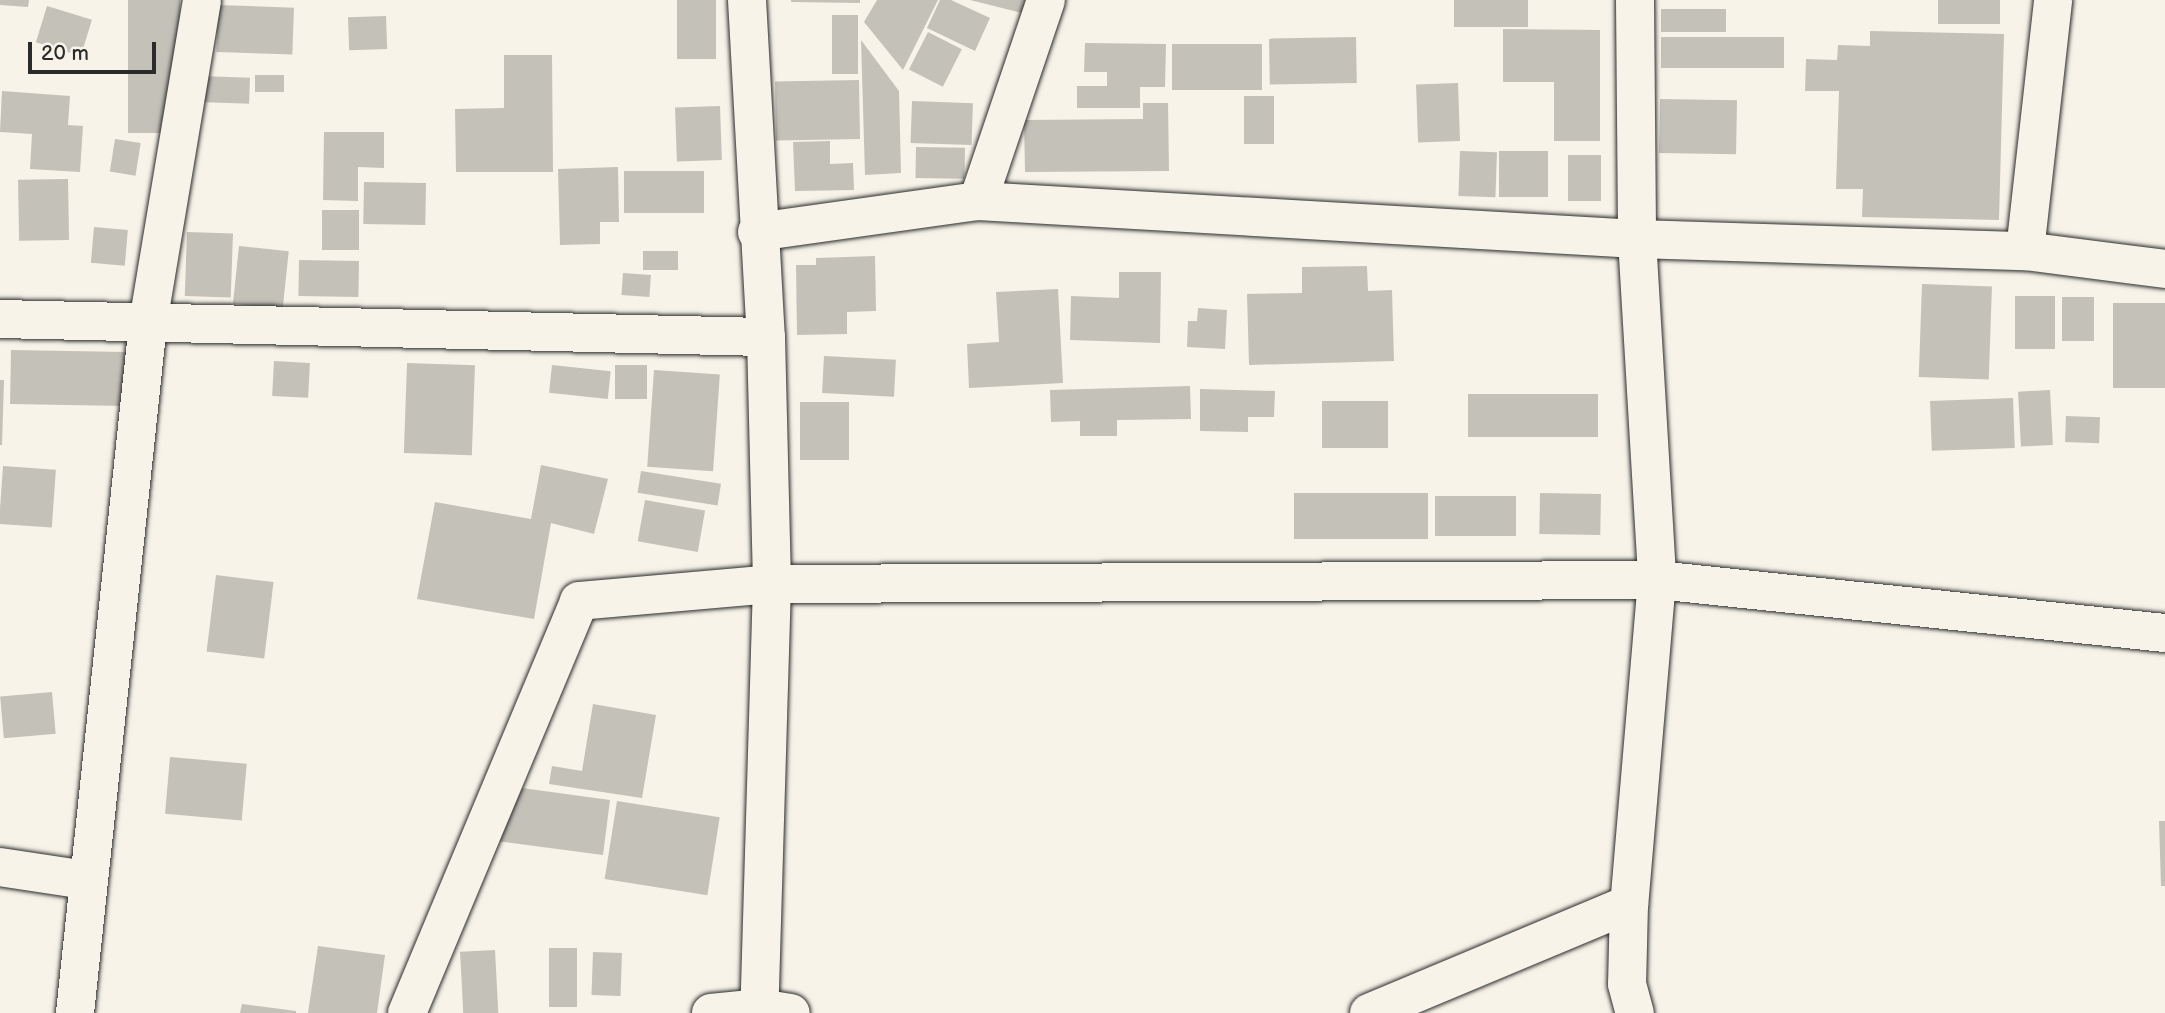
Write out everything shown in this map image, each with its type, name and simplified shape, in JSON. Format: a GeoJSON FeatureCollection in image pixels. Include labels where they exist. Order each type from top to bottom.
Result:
{"type":"FeatureCollection","features":[{"type":"Feature","properties":{"kind":"street"},"geometry":{"type":"LineString","coordinates":[[75,1013],[86,880],[148,323],[202,0]]}},
{"type":"Feature","properties":{"kind":"street"},"geometry":{"type":"LineString","coordinates":[[711,1013],[769,1011],[772,584],[766,337],[757,232],[747,0]]}},
{"type":"Feature","properties":{"kind":"street"},"geometry":{"type":"LineString","coordinates":[[978,201],[1046,0]]}},
{"type":"Feature","properties":{"kind":"street"},"geometry":{"type":"LineString","coordinates":[[1634,0],[1637,239],[1657,580],[1629,904],[1628,984],[1635,1013]]}},
{"type":"Feature","properties":{"kind":"street"},"geometry":{"type":"LineString","coordinates":[[2025,251],[2053,0]]}},
{"type":"Feature","properties":{"kind":"street"},"geometry":{"type":"LineString","coordinates":[[757,232],[978,201],[1637,239],[2025,251],[2165,269]]}},
{"type":"Feature","properties":{"kind":"street"},"geometry":{"type":"LineString","coordinates":[[0,319],[766,337]]}},
{"type":"Feature","properties":{"kind":"street"},"geometry":{"type":"LineString","coordinates":[[407,1013],[579,601],[772,584],[1657,580],[2165,634]]}},
{"type":"Feature","properties":{"kind":"street"},"geometry":{"type":"LineString","coordinates":[[0,867],[86,880]]}},
{"type":"Feature","properties":{"kind":"street"},"geometry":{"type":"LineString","coordinates":[[1369,1013],[1629,904]]}},
{"type":"Feature","properties":{"kind":"building"},"geometry":{"type":"Polygon","coordinates":[[[0,0],[29,0],[28,7],[0,5],[0,0]]]}},
{"type":"Feature","properties":{"kind":"building"},"geometry":{"type":"Polygon","coordinates":[[[128,0],[180,0],[180,133],[128,133],[128,0]]]}},
{"type":"Feature","properties":{"kind":"building"},"geometry":{"type":"Polygon","coordinates":[[[677,0],[716,0],[716,59],[677,59],[677,0]]]}},
{"type":"Feature","properties":{"kind":"building"},"geometry":{"type":"Polygon","coordinates":[[[860,0],[860,3],[791,2],[860,0]]]}},
{"type":"Feature","properties":{"kind":"building"},"geometry":{"type":"Polygon","coordinates":[[[877,0],[938,0],[903,70],[864,22],[877,0]]]}},
{"type":"Feature","properties":{"kind":"building"},"geometry":{"type":"Polygon","coordinates":[[[940,0],[951,0],[990,18],[975,51],[927,28],[940,0]]]}},
{"type":"Feature","properties":{"kind":"building"},"geometry":{"type":"Polygon","coordinates":[[[970,0],[1025,0],[1022,13],[970,0]]]}},
{"type":"Feature","properties":{"kind":"building"},"geometry":{"type":"Polygon","coordinates":[[[1454,0],[1528,0],[1528,27],[1454,27],[1454,0]]]}},
{"type":"Feature","properties":{"kind":"building"},"geometry":{"type":"Polygon","coordinates":[[[1938,0],[2000,0],[2000,24],[1938,24],[1938,0]]]}},
{"type":"Feature","properties":{"kind":"building"},"geometry":{"type":"Polygon","coordinates":[[[218,5],[294,8],[292,55],[216,52],[218,5]]]}},
{"type":"Feature","properties":{"kind":"building"},"geometry":{"type":"Polygon","coordinates":[[[47,6],[92,20],[81,56],[36,42],[47,6]]]}},
{"type":"Feature","properties":{"kind":"building"},"geometry":{"type":"Polygon","coordinates":[[[1661,9],[1726,9],[1726,32],[1661,32],[1661,9]]]}},
{"type":"Feature","properties":{"kind":"building"},"geometry":{"type":"Polygon","coordinates":[[[832,15],[858,15],[858,74],[832,74],[832,15]]]}},
{"type":"Feature","properties":{"kind":"building"},"geometry":{"type":"Polygon","coordinates":[[[386,16],[387,49],[349,50],[348,17],[386,16]]]}},
{"type":"Feature","properties":{"kind":"building"},"geometry":{"type":"Polygon","coordinates":[[[1503,29],[1600,30],[1600,141],[1554,141],[1554,82],[1503,82],[1503,29]]]}},
{"type":"Feature","properties":{"kind":"building"},"geometry":{"type":"Polygon","coordinates":[[[1870,31],[2004,34],[1999,220],[1862,217],[1863,189],[1836,189],[1839,91],[1805,91],[1806,59],[1837,60],[1838,45],[1870,46],[1870,31]]]}},
{"type":"Feature","properties":{"kind":"building"},"geometry":{"type":"Polygon","coordinates":[[[928,32],[962,49],[943,87],[909,69],[928,32]]]}},
{"type":"Feature","properties":{"kind":"building"},"geometry":{"type":"Polygon","coordinates":[[[1356,37],[1357,83],[1270,85],[1269,39],[1356,37]]]}},
{"type":"Feature","properties":{"kind":"building"},"geometry":{"type":"Polygon","coordinates":[[[1661,37],[1784,37],[1784,68],[1661,68],[1661,37]]]}},
{"type":"Feature","properties":{"kind":"building"},"geometry":{"type":"Polygon","coordinates":[[[861,40],[899,91],[901,173],[865,175],[861,40]]]}},
{"type":"Feature","properties":{"kind":"building"},"geometry":{"type":"Polygon","coordinates":[[[1085,43],[1166,44],[1165,87],[1140,87],[1140,108],[1077,108],[1077,86],[1107,86],[1107,72],[1084,72],[1085,43]]]}},
{"type":"Feature","properties":{"kind":"building"},"geometry":{"type":"Polygon","coordinates":[[[1172,44],[1262,44],[1262,90],[1172,90],[1172,44]]]}},
{"type":"Feature","properties":{"kind":"building"},"geometry":{"type":"Polygon","coordinates":[[[504,55],[552,55],[553,172],[456,172],[455,109],[504,108],[504,55]]]}},
{"type":"Feature","properties":{"kind":"building"},"geometry":{"type":"Polygon","coordinates":[[[255,75],[284,75],[284,92],[255,92],[255,75]]]}},
{"type":"Feature","properties":{"kind":"building"},"geometry":{"type":"Polygon","coordinates":[[[200,76],[250,78],[249,104],[199,102],[200,76]]]}},
{"type":"Feature","properties":{"kind":"building"},"geometry":{"type":"Polygon","coordinates":[[[859,80],[860,139],[776,140],[775,81],[859,80]]]}},
{"type":"Feature","properties":{"kind":"building"},"geometry":{"type":"Polygon","coordinates":[[[1458,83],[1460,141],[1418,142],[1416,84],[1458,83]]]}},
{"type":"Feature","properties":{"kind":"building"},"geometry":{"type":"Polygon","coordinates":[[[2,91],[70,96],[68,125],[83,126],[80,172],[30,169],[32,134],[0,132],[2,91]]]}},
{"type":"Feature","properties":{"kind":"building"},"geometry":{"type":"Polygon","coordinates":[[[1244,96],[1274,96],[1274,144],[1244,144],[1244,96]]]}},
{"type":"Feature","properties":{"kind":"building"},"geometry":{"type":"Polygon","coordinates":[[[1660,99],[1737,100],[1736,154],[1659,153],[1660,99]]]}},
{"type":"Feature","properties":{"kind":"building"},"geometry":{"type":"Polygon","coordinates":[[[912,101],[973,103],[971,145],[911,143],[912,101]]]}},
{"type":"Feature","properties":{"kind":"building"},"geometry":{"type":"Polygon","coordinates":[[[1143,103],[1168,103],[1169,171],[1025,172],[1024,120],[1143,119],[1143,103]]]}},
{"type":"Feature","properties":{"kind":"building"},"geometry":{"type":"Polygon","coordinates":[[[720,106],[722,160],[677,162],[675,108],[720,106]]]}},
{"type":"Feature","properties":{"kind":"building"},"geometry":{"type":"Polygon","coordinates":[[[324,132],[384,132],[384,168],[358,167],[358,201],[323,200],[324,132]]]}},
{"type":"Feature","properties":{"kind":"building"},"geometry":{"type":"Polygon","coordinates":[[[115,139],[141,143],[136,176],[110,172],[115,139]]]}},
{"type":"Feature","properties":{"kind":"building"},"geometry":{"type":"Polygon","coordinates":[[[830,141],[830,164],[853,163],[854,190],[795,191],[793,142],[830,141]]]}},
{"type":"Feature","properties":{"kind":"building"},"geometry":{"type":"Polygon","coordinates":[[[916,147],[965,148],[964,179],[915,178],[916,147]]]}},
{"type":"Feature","properties":{"kind":"building"},"geometry":{"type":"Polygon","coordinates":[[[1460,151],[1497,152],[1495,197],[1458,196],[1460,151]]]}},
{"type":"Feature","properties":{"kind":"building"},"geometry":{"type":"Polygon","coordinates":[[[1499,151],[1548,151],[1548,197],[1499,197],[1499,151]]]}},
{"type":"Feature","properties":{"kind":"building"},"geometry":{"type":"Polygon","coordinates":[[[1568,155],[1601,155],[1601,201],[1568,201],[1568,155]]]}},
{"type":"Feature","properties":{"kind":"building"},"geometry":{"type":"Polygon","coordinates":[[[618,167],[619,222],[600,222],[600,244],[560,245],[558,169],[618,167]]]}},
{"type":"Feature","properties":{"kind":"building"},"geometry":{"type":"Polygon","coordinates":[[[624,171],[704,171],[704,213],[624,213],[624,171]]]}},
{"type":"Feature","properties":{"kind":"building"},"geometry":{"type":"Polygon","coordinates":[[[68,179],[69,240],[19,241],[18,180],[68,179]]]}},
{"type":"Feature","properties":{"kind":"building"},"geometry":{"type":"Polygon","coordinates":[[[364,182],[426,183],[425,225],[363,224],[364,182]]]}},
{"type":"Feature","properties":{"kind":"building"},"geometry":{"type":"Polygon","coordinates":[[[322,210],[359,210],[359,250],[322,250],[322,210]]]}},
{"type":"Feature","properties":{"kind":"building"},"geometry":{"type":"Polygon","coordinates":[[[94,227],[128,230],[125,266],[91,263],[94,227]]]}},
{"type":"Feature","properties":{"kind":"building"},"geometry":{"type":"Polygon","coordinates":[[[187,232],[233,234],[231,298],[185,296],[187,232]]]}},
{"type":"Feature","properties":{"kind":"building"},"geometry":{"type":"Polygon","coordinates":[[[239,246],[289,251],[283,309],[233,304],[239,246]]]}},
{"type":"Feature","properties":{"kind":"building"},"geometry":{"type":"Polygon","coordinates":[[[643,251],[678,251],[678,270],[643,270],[643,251]]]}},
{"type":"Feature","properties":{"kind":"building"},"geometry":{"type":"Polygon","coordinates":[[[875,256],[876,311],[847,312],[847,334],[797,335],[796,265],[816,265],[816,258],[875,256]]]}},
{"type":"Feature","properties":{"kind":"building"},"geometry":{"type":"Polygon","coordinates":[[[299,260],[359,261],[358,297],[298,296],[299,260]]]}},
{"type":"Feature","properties":{"kind":"building"},"geometry":{"type":"Polygon","coordinates":[[[1367,266],[1368,291],[1392,290],[1394,361],[1249,365],[1247,294],[1302,293],[1302,267],[1367,266]]]}},
{"type":"Feature","properties":{"kind":"building"},"geometry":{"type":"Polygon","coordinates":[[[1119,272],[1161,272],[1160,343],[1070,340],[1071,296],[1119,298],[1119,272]]]}},
{"type":"Feature","properties":{"kind":"building"},"geometry":{"type":"Polygon","coordinates":[[[623,273],[651,275],[649,297],[621,295],[623,273]]]}},
{"type":"Feature","properties":{"kind":"building"},"geometry":{"type":"Polygon","coordinates":[[[1922,284],[1992,286],[1989,379],[1919,377],[1922,284]]]}},
{"type":"Feature","properties":{"kind":"building"},"geometry":{"type":"Polygon","coordinates":[[[1058,289],[1063,383],[969,388],[967,344],[999,342],[996,292],[1058,289]]]}},
{"type":"Feature","properties":{"kind":"building"},"geometry":{"type":"Polygon","coordinates":[[[2015,296],[2055,296],[2055,349],[2015,349],[2015,296]]]}},
{"type":"Feature","properties":{"kind":"building"},"geometry":{"type":"Polygon","coordinates":[[[2062,297],[2094,297],[2094,341],[2062,341],[2062,297]]]}},
{"type":"Feature","properties":{"kind":"building"},"geometry":{"type":"Polygon","coordinates":[[[2113,303],[2165,303],[2165,388],[2113,388],[2113,303]]]}},
{"type":"Feature","properties":{"kind":"building"},"geometry":{"type":"Polygon","coordinates":[[[1198,308],[1227,310],[1225,349],[1187,347],[1188,321],[1197,321],[1198,308]]]}},
{"type":"Feature","properties":{"kind":"building"},"geometry":{"type":"Polygon","coordinates":[[[11,350],[126,352],[125,406],[10,404],[11,350]]]}},
{"type":"Feature","properties":{"kind":"building"},"geometry":{"type":"Polygon","coordinates":[[[824,356],[896,360],[894,397],[822,393],[824,356]]]}},
{"type":"Feature","properties":{"kind":"building"},"geometry":{"type":"Polygon","coordinates":[[[274,361],[310,363],[308,398],[272,396],[274,361]]]}},
{"type":"Feature","properties":{"kind":"building"},"geometry":{"type":"Polygon","coordinates":[[[407,363],[475,365],[472,455],[404,453],[407,363]]]}},
{"type":"Feature","properties":{"kind":"building"},"geometry":{"type":"Polygon","coordinates":[[[552,365],[611,371],[608,399],[549,393],[552,365]]]}},
{"type":"Feature","properties":{"kind":"building"},"geometry":{"type":"Polygon","coordinates":[[[615,365],[647,365],[647,399],[615,399],[615,365]]]}},
{"type":"Feature","properties":{"kind":"building"},"geometry":{"type":"Polygon","coordinates":[[[654,370],[720,375],[713,471],[647,467],[654,370]]]}},
{"type":"Feature","properties":{"kind":"building"},"geometry":{"type":"Polygon","coordinates":[[[0,380],[4,380],[2,445],[0,445],[0,380]]]}},
{"type":"Feature","properties":{"kind":"building"},"geometry":{"type":"Polygon","coordinates":[[[1190,386],[1191,419],[1117,420],[1117,436],[1080,436],[1080,421],[1051,422],[1050,390],[1190,386]]]}},
{"type":"Feature","properties":{"kind":"building"},"geometry":{"type":"Polygon","coordinates":[[[1200,389],[1275,391],[1274,417],[1248,417],[1248,432],[1200,431],[1200,389]]]}},
{"type":"Feature","properties":{"kind":"building"},"geometry":{"type":"Polygon","coordinates":[[[2050,390],[2053,445],[2021,447],[2018,392],[2050,390]]]}},
{"type":"Feature","properties":{"kind":"building"},"geometry":{"type":"Polygon","coordinates":[[[1468,394],[1598,394],[1598,437],[1468,437],[1468,394]]]}},
{"type":"Feature","properties":{"kind":"building"},"geometry":{"type":"Polygon","coordinates":[[[2013,398],[2015,448],[1932,451],[1930,401],[2013,398]]]}},
{"type":"Feature","properties":{"kind":"building"},"geometry":{"type":"Polygon","coordinates":[[[1322,401],[1388,401],[1388,448],[1322,448],[1322,401]]]}},
{"type":"Feature","properties":{"kind":"building"},"geometry":{"type":"Polygon","coordinates":[[[800,402],[849,402],[849,460],[800,460],[800,402]]]}},
{"type":"Feature","properties":{"kind":"building"},"geometry":{"type":"Polygon","coordinates":[[[2066,416],[2100,417],[2099,443],[2065,442],[2066,416]]]}},
{"type":"Feature","properties":{"kind":"building"},"geometry":{"type":"Polygon","coordinates":[[[541,465],[608,479],[594,534],[551,523],[534,619],[417,599],[435,502],[531,519],[541,465]]]}},
{"type":"Feature","properties":{"kind":"building"},"geometry":{"type":"Polygon","coordinates":[[[3,466],[56,470],[52,528],[0,524],[3,466]]]}},
{"type":"Feature","properties":{"kind":"building"},"geometry":{"type":"Polygon","coordinates":[[[641,471],[721,484],[718,505],[638,493],[641,471]]]}},
{"type":"Feature","properties":{"kind":"building"},"geometry":{"type":"Polygon","coordinates":[[[1294,493],[1428,493],[1428,539],[1294,539],[1294,493]]]}},
{"type":"Feature","properties":{"kind":"building"},"geometry":{"type":"Polygon","coordinates":[[[1540,493],[1601,494],[1600,535],[1539,534],[1540,493]]]}},
{"type":"Feature","properties":{"kind":"building"},"geometry":{"type":"Polygon","coordinates":[[[1435,496],[1516,496],[1516,536],[1435,536],[1435,496]]]}},
{"type":"Feature","properties":{"kind":"building"},"geometry":{"type":"Polygon","coordinates":[[[645,500],[705,511],[698,552],[638,541],[645,500]]]}},
{"type":"Feature","properties":{"kind":"building"},"geometry":{"type":"Polygon","coordinates":[[[216,575],[274,582],[264,658],[207,651],[216,575]]]}},
{"type":"Feature","properties":{"kind":"building"},"geometry":{"type":"Polygon","coordinates":[[[52,692],[56,734],[4,738],[0,697],[52,692]]]}},
{"type":"Feature","properties":{"kind":"building"},"geometry":{"type":"Polygon","coordinates":[[[593,704],[656,715],[642,798],[549,784],[552,766],[582,771],[593,704]]]}},
{"type":"Feature","properties":{"kind":"building"},"geometry":{"type":"Polygon","coordinates":[[[170,757],[247,764],[242,820],[165,814],[170,757]]]}},
{"type":"Feature","properties":{"kind":"building"},"geometry":{"type":"Polygon","coordinates":[[[522,788],[610,800],[603,855],[497,841],[522,788]]]}},
{"type":"Feature","properties":{"kind":"building"},"geometry":{"type":"Polygon","coordinates":[[[617,801],[720,817],[707,895],[605,879],[617,801]]]}},
{"type":"Feature","properties":{"kind":"building"},"geometry":{"type":"Polygon","coordinates":[[[2159,821],[2165,821],[2165,886],[2161,886],[2159,821]]]}},
{"type":"Feature","properties":{"kind":"building"},"geometry":{"type":"Polygon","coordinates":[[[318,946],[385,955],[377,1013],[308,1013],[318,946]]]}},
{"type":"Feature","properties":{"kind":"building"},"geometry":{"type":"Polygon","coordinates":[[[549,948],[577,948],[577,1007],[549,1007],[549,948]]]}},
{"type":"Feature","properties":{"kind":"building"},"geometry":{"type":"Polygon","coordinates":[[[495,950],[498,1013],[463,1013],[460,952],[495,950]]]}},
{"type":"Feature","properties":{"kind":"building"},"geometry":{"type":"Polygon","coordinates":[[[593,952],[622,953],[620,996],[591,995],[593,952]]]}},
{"type":"Feature","properties":{"kind":"building"},"geometry":{"type":"Polygon","coordinates":[[[242,1004],[296,1011],[296,1013],[240,1013],[242,1004]]]}}]}
